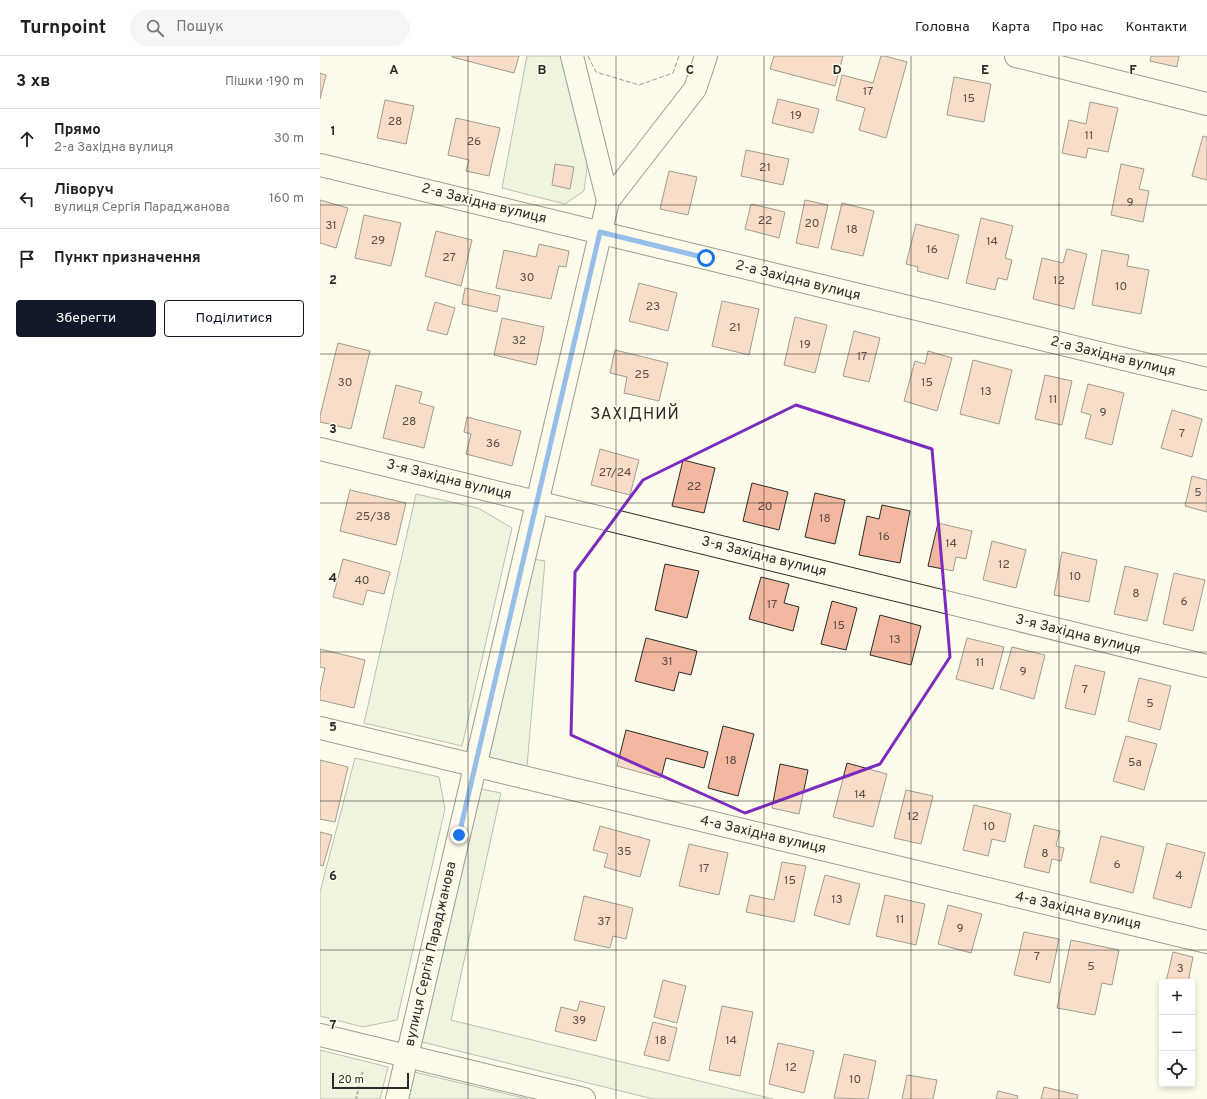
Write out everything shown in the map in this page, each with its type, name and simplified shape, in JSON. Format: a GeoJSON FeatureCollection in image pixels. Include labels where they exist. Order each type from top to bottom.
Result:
{"type":"FeatureCollection","features":[{"type":"Feature","properties":{"kind":"street","name":"вулиця Сергія Параджанова"},"geometry":{"type":"LineString","coordinates":[[572,56],[608,201]]}},
{"type":"Feature","properties":{"kind":"street","name":"вулиця Сергія Параджанова"},"geometry":{"type":"LineString","coordinates":[[396,1099],[476,766],[608,201],[695,89],[706,56]]}},
{"type":"Feature","properties":{"kind":"street"},"geometry":{"type":"LineString","coordinates":[[1016,56],[1207,104]]}},
{"type":"Feature","properties":{"kind":"street","name":"2-а Західна вулиця"},"geometry":{"type":"LineString","coordinates":[[320,165],[1207,379]]}},
{"type":"Feature","properties":{"kind":"street","name":"3-я Західна вулиця"},"geometry":{"type":"LineString","coordinates":[[320,449],[1207,666]]}},
{"type":"Feature","properties":{"kind":"street","name":"4-а Західна вулиця"},"geometry":{"type":"LineString","coordinates":[[320,728],[1207,942]]}},
{"type":"Feature","properties":{"kind":"street"},"geometry":{"type":"LineString","coordinates":[[320,1035],[584,1099]]}},
{"type":"Feature","properties":{"kind":"path"},"geometry":{"type":"LineString","coordinates":[[356,1099],[369,1047]]}},
{"type":"Feature","properties":{"kind":"highlighted area"},"geometry":{"type":"Polygon","coordinates":[[[796,405],[932,449],[950,657],[880,764],[745,813],[571,735],[575,572],[643,480],[796,405]]]}},
{"type":"Feature","properties":{"kind":"green space"},"geometry":{"type":"Polygon","coordinates":[[[527,56],[566,56],[590,144],[584,191],[565,204],[502,188],[527,56]]]}},
{"type":"Feature","properties":{"kind":"green space"},"geometry":{"type":"Polygon","coordinates":[[[416,494],[478,508],[512,528],[462,746],[364,723],[416,494]]]}},
{"type":"Feature","properties":{"kind":"green space"},"geometry":{"type":"Polygon","coordinates":[[[533,559],[545,561],[527,766],[489,758],[533,559]]]}},
{"type":"Feature","properties":{"kind":"green space"},"geometry":{"type":"Polygon","coordinates":[[[355,758],[439,777],[445,809],[397,1020],[363,1027],[320,1016],[320,892],[355,758]]]}},
{"type":"Feature","properties":{"kind":"green space"},"geometry":{"type":"Polygon","coordinates":[[[481,789],[501,793],[451,1020],[773,1099],[653,1099],[422,1042],[481,789]]]}},
{"type":"Feature","properties":{"kind":"green space"},"geometry":{"type":"Polygon","coordinates":[[[320,1050],[388,1067],[380,1099],[320,1099],[320,1050]]]}},
{"type":"Feature","properties":{"kind":"green space"},"geometry":{"type":"Polygon","coordinates":[[[414,1072],[528,1099],[408,1099],[414,1072]]]}},
{"type":"Feature","properties":{"kind":"building"},"geometry":{"type":"Polygon","coordinates":[[[452,56],[519,56],[514,73],[452,56]]]}},
{"type":"Feature","properties":{"kind":"building"},"geometry":{"type":"Polygon","coordinates":[[[774,56],[843,56],[835,86],[770,69],[774,56]]]}},
{"type":"Feature","properties":{"kind":"building"},"geometry":{"type":"Polygon","coordinates":[[[881,56],[907,62],[886,138],[859,130],[865,108],[836,100],[842,75],[873,83],[881,56]]]}},
{"type":"Feature","properties":{"kind":"building"},"geometry":{"type":"Polygon","coordinates":[[[1151,56],[1179,56],[1177,67],[1150,61],[1151,56]]]}},
{"type":"Feature","properties":{"kind":"building"},"geometry":{"type":"Polygon","coordinates":[[[320,73],[326,75],[320,99],[320,73]]]}},
{"type":"Feature","properties":{"kind":"building"},"geometry":{"type":"Polygon","coordinates":[[[954,77],[991,84],[984,122],[947,115],[954,77]]]}},
{"type":"Feature","properties":{"kind":"building"},"geometry":{"type":"Polygon","coordinates":[[[778,99],[819,109],[813,133],[772,123],[778,99]]]}},
{"type":"Feature","properties":{"kind":"building"},"geometry":{"type":"Polygon","coordinates":[[[385,100],[414,106],[406,144],[377,138],[385,100]]]}},
{"type":"Feature","properties":{"kind":"building"},"geometry":{"type":"Polygon","coordinates":[[[1090,102],[1118,108],[1108,152],[1088,148],[1086,158],[1062,153],[1069,120],[1086,124],[1090,102]]]}},
{"type":"Feature","properties":{"kind":"building"},"geometry":{"type":"Polygon","coordinates":[[[456,118],[500,128],[489,176],[466,171],[469,160],[448,155],[456,118]]]}},
{"type":"Feature","properties":{"kind":"building"},"geometry":{"type":"Polygon","coordinates":[[[1203,136],[1207,137],[1207,180],[1192,176],[1203,136]]]}},
{"type":"Feature","properties":{"kind":"building"},"geometry":{"type":"Polygon","coordinates":[[[746,150],[789,159],[783,185],[741,176],[746,150]]]}},
{"type":"Feature","properties":{"kind":"building"},"geometry":{"type":"Polygon","coordinates":[[[555,164],[574,167],[570,189],[552,185],[555,164]]]}},
{"type":"Feature","properties":{"kind":"building"},"geometry":{"type":"Polygon","coordinates":[[[1121,164],[1144,169],[1139,189],[1149,191],[1143,222],[1111,215],[1121,164]]]}},
{"type":"Feature","properties":{"kind":"building"},"geometry":{"type":"Polygon","coordinates":[[[669,171],[697,177],[688,215],[660,209],[669,171]]]}},
{"type":"Feature","properties":{"kind":"building"},"geometry":{"type":"Polygon","coordinates":[[[320,200],[348,208],[336,248],[320,243],[320,200]]]}},
{"type":"Feature","properties":{"kind":"building"},"geometry":{"type":"Polygon","coordinates":[[[805,200],[828,205],[818,248],[796,243],[805,200]]]}},
{"type":"Feature","properties":{"kind":"building"},"geometry":{"type":"Polygon","coordinates":[[[842,203],[874,211],[863,256],[831,249],[842,203]]]}},
{"type":"Feature","properties":{"kind":"building"},"geometry":{"type":"Polygon","coordinates":[[[751,204],[785,212],[779,238],[745,229],[751,204]]]}},
{"type":"Feature","properties":{"kind":"building"},"geometry":{"type":"Polygon","coordinates":[[[364,215],[401,223],[391,266],[355,258],[364,215]]]}},
{"type":"Feature","properties":{"kind":"building"},"geometry":{"type":"Polygon","coordinates":[[[981,218],[1013,226],[1005,258],[1012,260],[1007,280],[998,278],[995,290],[966,283],[981,218]]]}},
{"type":"Feature","properties":{"kind":"building"},"geometry":{"type":"Polygon","coordinates":[[[916,224],[959,235],[948,279],[917,271],[918,267],[906,264],[916,224]]]}},
{"type":"Feature","properties":{"kind":"building"},"geometry":{"type":"Polygon","coordinates":[[[436,231],[472,240],[461,286],[425,276],[436,231]]]}},
{"type":"Feature","properties":{"kind":"building"},"geometry":{"type":"Polygon","coordinates":[[[539,244],[569,251],[566,267],[559,266],[551,299],[496,288],[504,250],[536,257],[539,244]]]}},
{"type":"Feature","properties":{"kind":"building"},"geometry":{"type":"Polygon","coordinates":[[[1067,249],[1087,254],[1074,309],[1033,299],[1042,258],[1063,263],[1067,249]]]}},
{"type":"Feature","properties":{"kind":"building"},"geometry":{"type":"Polygon","coordinates":[[[1102,250],[1129,255],[1127,266],[1149,270],[1141,314],[1092,305],[1102,250]]]}},
{"type":"Feature","properties":{"kind":"building"},"geometry":{"type":"Polygon","coordinates":[[[639,283],[677,293],[668,331],[629,321],[639,283]]]}},
{"type":"Feature","properties":{"kind":"building"},"geometry":{"type":"Polygon","coordinates":[[[465,288],[500,296],[497,312],[462,304],[465,288]]]}},
{"type":"Feature","properties":{"kind":"building"},"geometry":{"type":"Polygon","coordinates":[[[722,301],[759,309],[749,355],[712,346],[722,301]]]}},
{"type":"Feature","properties":{"kind":"building"},"geometry":{"type":"Polygon","coordinates":[[[435,302],[455,308],[447,335],[427,330],[435,302]]]}},
{"type":"Feature","properties":{"kind":"building"},"geometry":{"type":"Polygon","coordinates":[[[795,317],[827,325],[815,373],[784,365],[795,317]]]}},
{"type":"Feature","properties":{"kind":"building"},"geometry":{"type":"Polygon","coordinates":[[[502,318],[544,327],[536,365],[494,355],[502,318]]]}},
{"type":"Feature","properties":{"kind":"building"},"geometry":{"type":"Polygon","coordinates":[[[854,331],[880,338],[869,382],[843,376],[854,331]]]}},
{"type":"Feature","properties":{"kind":"building"},"geometry":{"type":"Polygon","coordinates":[[[338,343],[370,351],[351,429],[320,422],[320,416],[338,343]]]}},
{"type":"Feature","properties":{"kind":"building"},"geometry":{"type":"Polygon","coordinates":[[[615,350],[668,363],[659,401],[624,393],[627,377],[610,373],[615,350]]]}},
{"type":"Feature","properties":{"kind":"building"},"geometry":{"type":"Polygon","coordinates":[[[928,351],[952,358],[937,411],[904,401],[915,361],[925,364],[928,351]]]}},
{"type":"Feature","properties":{"kind":"building"},"geometry":{"type":"Polygon","coordinates":[[[973,360],[1012,370],[999,424],[960,414],[973,360]]]}},
{"type":"Feature","properties":{"kind":"building"},"geometry":{"type":"Polygon","coordinates":[[[1045,375],[1072,381],[1062,425],[1035,419],[1045,375]]]}},
{"type":"Feature","properties":{"kind":"building"},"geometry":{"type":"Polygon","coordinates":[[[1088,384],[1124,393],[1112,445],[1085,438],[1091,415],[1081,412],[1088,384]]]}},
{"type":"Feature","properties":{"kind":"building"},"geometry":{"type":"Polygon","coordinates":[[[396,385],[422,392],[419,403],[434,407],[424,448],[383,438],[396,385]]]}},
{"type":"Feature","properties":{"kind":"building"},"geometry":{"type":"Polygon","coordinates":[[[1172,410],[1202,419],[1192,457],[1161,448],[1172,410]]]}},
{"type":"Feature","properties":{"kind":"building"},"geometry":{"type":"Polygon","coordinates":[[[467,417],[521,431],[512,466],[466,454],[471,434],[464,432],[467,417]]]}},
{"type":"Feature","properties":{"kind":"building"},"geometry":{"type":"Polygon","coordinates":[[[600,449],[639,460],[630,495],[591,485],[600,449]]]}},
{"type":"Feature","properties":{"kind":"building"},"geometry":{"type":"Polygon","coordinates":[[[683,460],[715,468],[704,513],[672,506],[683,460]]]}},
{"type":"Feature","properties":{"kind":"building"},"geometry":{"type":"Polygon","coordinates":[[[1192,476],[1207,480],[1207,512],[1185,506],[1192,476]]]}},
{"type":"Feature","properties":{"kind":"building"},"geometry":{"type":"Polygon","coordinates":[[[752,483],[788,492],[779,530],[743,521],[752,483]]]}},
{"type":"Feature","properties":{"kind":"building"},"geometry":{"type":"Polygon","coordinates":[[[350,490],[406,503],[396,545],[340,531],[350,490]]]}},
{"type":"Feature","properties":{"kind":"building"},"geometry":{"type":"Polygon","coordinates":[[[815,493],[845,500],[835,544],[805,537],[815,493]]]}},
{"type":"Feature","properties":{"kind":"building"},"geometry":{"type":"Polygon","coordinates":[[[882,505],[910,511],[900,563],[859,555],[867,516],[879,519],[882,505]]]}},
{"type":"Feature","properties":{"kind":"building"},"geometry":{"type":"Polygon","coordinates":[[[938,523],[972,531],[966,559],[956,557],[953,571],[928,566],[938,523]]]}},
{"type":"Feature","properties":{"kind":"building"},"geometry":{"type":"Polygon","coordinates":[[[992,541],[1026,550],[1016,588],[983,580],[992,541]]]}},
{"type":"Feature","properties":{"kind":"building"},"geometry":{"type":"Polygon","coordinates":[[[1062,552],[1097,560],[1089,602],[1054,595],[1062,552]]]}},
{"type":"Feature","properties":{"kind":"building"},"geometry":{"type":"Polygon","coordinates":[[[343,559],[390,572],[384,594],[367,590],[363,605],[333,597],[343,559]]]}},
{"type":"Feature","properties":{"kind":"building"},"geometry":{"type":"Polygon","coordinates":[[[665,564],[699,571],[687,618],[655,610],[665,564]]]}},
{"type":"Feature","properties":{"kind":"building"},"geometry":{"type":"Polygon","coordinates":[[[1125,566],[1158,574],[1147,621],[1114,614],[1125,566]]]}},
{"type":"Feature","properties":{"kind":"building"},"geometry":{"type":"Polygon","coordinates":[[[1174,573],[1205,580],[1193,631],[1163,624],[1174,573]]]}},
{"type":"Feature","properties":{"kind":"building"},"geometry":{"type":"Polygon","coordinates":[[[761,577],[789,584],[784,603],[799,607],[793,631],[749,619],[761,577]]]}},
{"type":"Feature","properties":{"kind":"building"},"geometry":{"type":"Polygon","coordinates":[[[832,601],[857,608],[846,650],[821,644],[832,601]]]}},
{"type":"Feature","properties":{"kind":"building"},"geometry":{"type":"Polygon","coordinates":[[[880,615],[921,626],[911,665],[870,655],[880,615]]]}},
{"type":"Feature","properties":{"kind":"building"},"geometry":{"type":"Polygon","coordinates":[[[646,638],[697,651],[691,675],[679,672],[674,691],[635,681],[646,638]]]}},
{"type":"Feature","properties":{"kind":"building"},"geometry":{"type":"Polygon","coordinates":[[[967,638],[1004,647],[993,689],[956,679],[967,638]]]}},
{"type":"Feature","properties":{"kind":"building"},"geometry":{"type":"Polygon","coordinates":[[[1012,647],[1045,655],[1034,699],[1000,689],[1012,647]]]}},
{"type":"Feature","properties":{"kind":"building"},"geometry":{"type":"Polygon","coordinates":[[[320,649],[365,660],[354,708],[320,700],[320,691],[325,668],[320,667],[320,649]]]}},
{"type":"Feature","properties":{"kind":"building"},"geometry":{"type":"Polygon","coordinates":[[[1075,665],[1105,672],[1095,715],[1065,708],[1075,665]]]}},
{"type":"Feature","properties":{"kind":"building"},"geometry":{"type":"Polygon","coordinates":[[[1139,678],[1171,686],[1160,730],[1128,721],[1139,678]]]}},
{"type":"Feature","properties":{"kind":"building"},"geometry":{"type":"Polygon","coordinates":[[[723,726],[754,734],[738,796],[708,788],[723,726]]]}},
{"type":"Feature","properties":{"kind":"building"},"geometry":{"type":"Polygon","coordinates":[[[626,730],[708,752],[704,768],[666,758],[661,778],[617,766],[626,730]]]}},
{"type":"Feature","properties":{"kind":"building"},"geometry":{"type":"Polygon","coordinates":[[[1126,736],[1157,744],[1144,790],[1113,781],[1126,736]]]}},
{"type":"Feature","properties":{"kind":"building"},"geometry":{"type":"Polygon","coordinates":[[[320,760],[348,767],[335,822],[320,819],[320,760]]]}},
{"type":"Feature","properties":{"kind":"building"},"geometry":{"type":"Polygon","coordinates":[[[847,763],[887,774],[873,827],[833,817],[847,763]]]}},
{"type":"Feature","properties":{"kind":"building"},"geometry":{"type":"Polygon","coordinates":[[[780,764],[808,770],[799,814],[772,808],[780,764]]]}},
{"type":"Feature","properties":{"kind":"building"},"geometry":{"type":"Polygon","coordinates":[[[906,790],[933,796],[921,844],[894,838],[906,790]]]}},
{"type":"Feature","properties":{"kind":"building"},"geometry":{"type":"Polygon","coordinates":[[[974,805],[1011,814],[1005,842],[992,839],[988,856],[963,850],[974,805]]]}},
{"type":"Feature","properties":{"kind":"building"},"geometry":{"type":"Polygon","coordinates":[[[1034,825],[1060,831],[1056,846],[1064,848],[1061,861],[1052,859],[1049,873],[1024,867],[1034,825]]]}},
{"type":"Feature","properties":{"kind":"building"},"geometry":{"type":"Polygon","coordinates":[[[600,826],[650,840],[640,877],[604,867],[608,854],[593,850],[600,826]]]}},
{"type":"Feature","properties":{"kind":"building"},"geometry":{"type":"Polygon","coordinates":[[[320,832],[332,835],[323,866],[320,865],[320,832]]]}},
{"type":"Feature","properties":{"kind":"building"},"geometry":{"type":"Polygon","coordinates":[[[1101,836],[1144,847],[1133,893],[1090,882],[1101,836]]]}},
{"type":"Feature","properties":{"kind":"building"},"geometry":{"type":"Polygon","coordinates":[[[1167,843],[1205,853],[1191,908],[1153,898],[1167,843]]]}},
{"type":"Feature","properties":{"kind":"building"},"geometry":{"type":"Polygon","coordinates":[[[689,844],[728,853],[719,895],[679,886],[689,844]]]}},
{"type":"Feature","properties":{"kind":"building"},"geometry":{"type":"Polygon","coordinates":[[[782,862],[806,866],[794,922],[746,912],[750,895],[774,900],[782,862]]]}},
{"type":"Feature","properties":{"kind":"building"},"geometry":{"type":"Polygon","coordinates":[[[825,875],[860,884],[849,925],[814,915],[825,875]]]}},
{"type":"Feature","properties":{"kind":"building"},"geometry":{"type":"Polygon","coordinates":[[[885,895],[925,904],[916,945],[876,936],[885,895]]]}},
{"type":"Feature","properties":{"kind":"building"},"geometry":{"type":"Polygon","coordinates":[[[584,896],[633,908],[626,939],[613,936],[610,948],[574,940],[584,896]]]}},
{"type":"Feature","properties":{"kind":"building"},"geometry":{"type":"Polygon","coordinates":[[[948,905],[982,914],[971,953],[938,944],[948,905]]]}},
{"type":"Feature","properties":{"kind":"building"},"geometry":{"type":"Polygon","coordinates":[[[1024,932],[1059,939],[1050,983],[1014,975],[1024,932]]]}},
{"type":"Feature","properties":{"kind":"building"},"geometry":{"type":"Polygon","coordinates":[[[1071,940],[1119,950],[1112,985],[1102,983],[1095,1015],[1057,1008],[1071,940]]]}},
{"type":"Feature","properties":{"kind":"building"},"geometry":{"type":"Polygon","coordinates":[[[1173,952],[1193,957],[1189,979],[1167,979],[1173,952]]]}},
{"type":"Feature","properties":{"kind":"building"},"geometry":{"type":"Polygon","coordinates":[[[663,980],[686,986],[677,1023],[654,1017],[663,980]]]}},
{"type":"Feature","properties":{"kind":"building"},"geometry":{"type":"Polygon","coordinates":[[[580,1001],[605,1007],[596,1041],[555,1031],[561,1007],[577,1011],[580,1001]]]}},
{"type":"Feature","properties":{"kind":"building"},"geometry":{"type":"Polygon","coordinates":[[[722,1006],[753,1012],[740,1076],[709,1070],[722,1006]]]}},
{"type":"Feature","properties":{"kind":"building"},"geometry":{"type":"Polygon","coordinates":[[[653,1022],[677,1028],[669,1061],[644,1055],[653,1022]]]}},
{"type":"Feature","properties":{"kind":"building"},"geometry":{"type":"Polygon","coordinates":[[[778,1043],[814,1051],[804,1093],[769,1084],[778,1043]]]}},
{"type":"Feature","properties":{"kind":"building"},"geometry":{"type":"Polygon","coordinates":[[[844,1054],[876,1061],[868,1099],[834,1098],[844,1054]]]}},
{"type":"Feature","properties":{"kind":"building"},"geometry":{"type":"Polygon","coordinates":[[[907,1075],[937,1080],[933,1099],[902,1099],[907,1075]]]}},
{"type":"Feature","properties":{"kind":"building"},"geometry":{"type":"Polygon","coordinates":[[[1044,1087],[1078,1095],[1077,1099],[1041,1099],[1044,1087]]]}},
{"type":"Feature","properties":{"kind":"building"},"geometry":{"type":"Polygon","coordinates":[[[998,1091],[1018,1096],[1017,1099],[996,1099],[998,1091]]]}},
{"type":"Feature","properties":{"kind":"fence"},"geometry":{"type":"LineString","coordinates":[[588,56],[596,72],[639,85],[673,73],[679,56]]}},
{"type":"Feature","properties":{"kind":"district","name":"ЗАХІДНИЙ"},"geometry":{"type":"Point","coordinates":[635,415]}},
{"type":"Feature","properties":{"kind":"route"},"geometry":{"type":"LineString","coordinates":[[459,835],[600,232],[706,258]]}}]}
